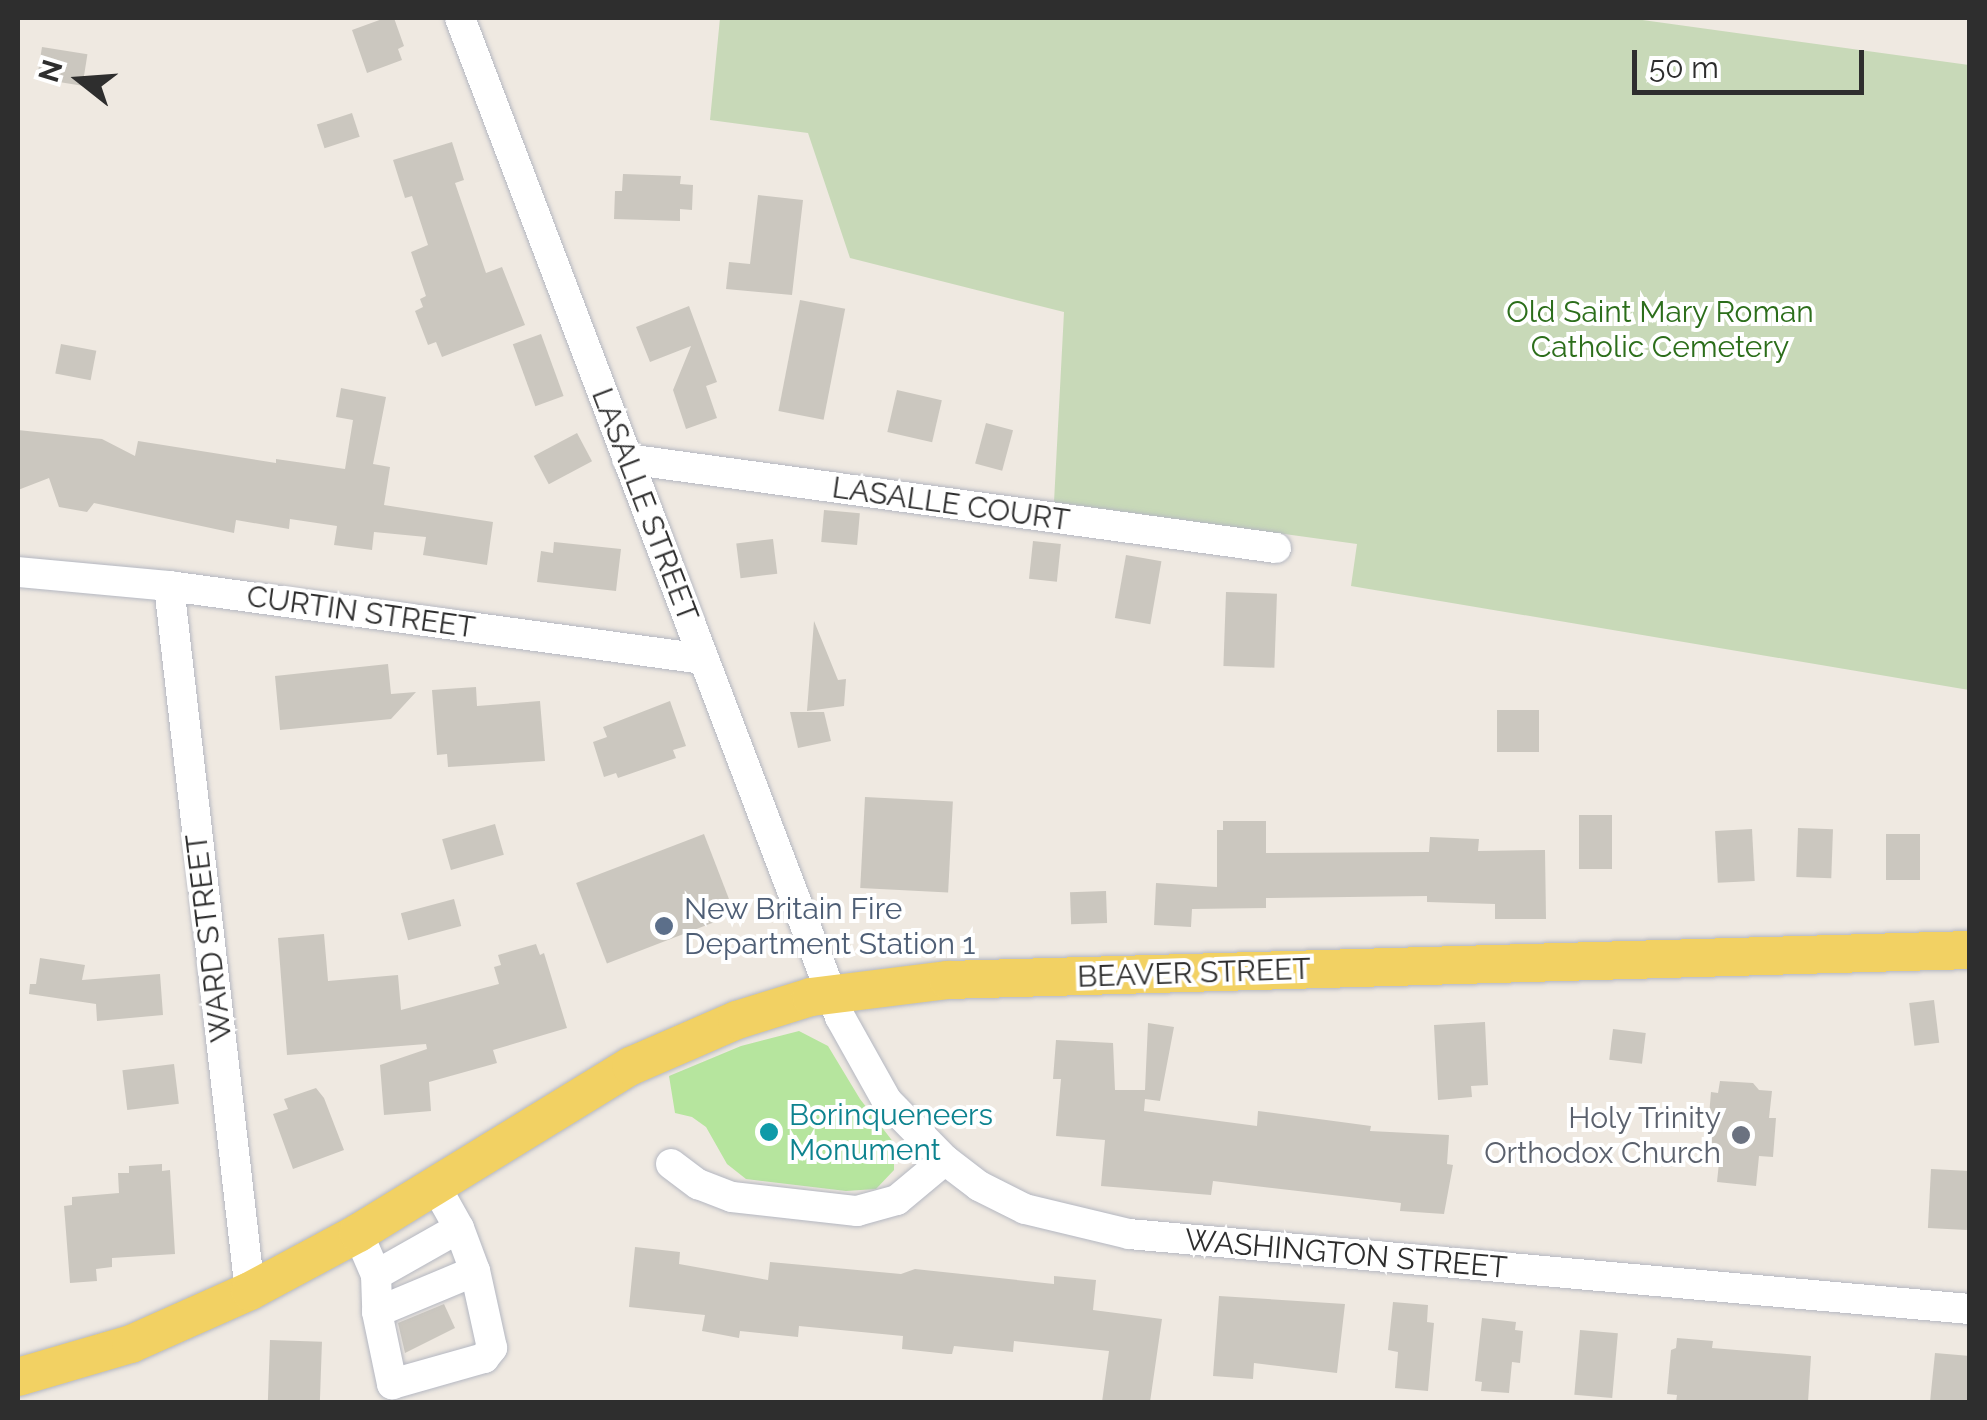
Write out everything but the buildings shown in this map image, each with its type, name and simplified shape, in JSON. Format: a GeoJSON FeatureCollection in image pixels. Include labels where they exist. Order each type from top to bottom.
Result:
{"type":"FeatureCollection","features":[{"type":"Feature","properties":{"kind":"main road","name":"BEAVER STREET"},"geometry":{"type":"LineString","coordinates":[[18,1377],[131,1344],[250,1291],[358,1233],[670,1047],[762,1011],[830,993],[961,980],[1970,950]]}},
{"type":"Feature","properties":{"kind":"street","name":"LASALLE STREET"},"geometry":{"type":"LineString","coordinates":[[460,18],[830,993]]}},
{"type":"Feature","properties":{"kind":"street","name":"LASALLE COURT"},"geometry":{"type":"LineString","coordinates":[[628,459],[1276,548]]}},
{"type":"Feature","properties":{"kind":"street","name":"CURTIN STREET"},"geometry":{"type":"LineString","coordinates":[[18,572],[169,586],[703,658]]}},
{"type":"Feature","properties":{"kind":"street","name":"WARD STREET"},"geometry":{"type":"LineString","coordinates":[[169,586],[250,1291]]}},
{"type":"Feature","properties":{"kind":"street","name":"WASHINGTON STREET"},"geometry":{"type":"LineString","coordinates":[[830,993],[875,1085],[906,1123],[979,1186],[1026,1209],[1129,1234],[1970,1309]]}},
{"type":"Feature","properties":{"kind":"street"},"geometry":{"type":"LineString","coordinates":[[670,1164],[706,1188],[732,1197],[857,1211],[898,1200],[945,1160]]}},
{"type":"Feature","properties":{"kind":"street"},"geometry":{"type":"LineString","coordinates":[[358,1233],[376,1276],[377,1312],[392,1384],[484,1358],[492,1348],[449,1178]]}},
{"type":"Feature","properties":{"kind":"street"},"geometry":{"type":"LineString","coordinates":[[376,1276],[459,1228]]}},
{"type":"Feature","properties":{"kind":"street"},"geometry":{"type":"LineString","coordinates":[[377,1312],[475,1271]]}},
{"type":"Feature","properties":{"kind":"green space","name":"Old Saint Mary Roman Catholic Cemetery"},"geometry":{"type":"Polygon","coordinates":[[[720,18],[1628,18],[1969,65],[1969,690],[1351,586],[1357,544],[1054,502],[1064,312],[850,258],[808,133],[710,120],[720,18]]]}},
{"type":"Feature","properties":{"kind":"green space"},"geometry":{"type":"Polygon","coordinates":[[[799,1031],[828,1046],[860,1099],[894,1143],[894,1170],[876,1189],[846,1191],[746,1179],[727,1164],[706,1127],[692,1117],[675,1113],[669,1076],[741,1046],[799,1031]]]}},
{"type":"Feature","properties":{"kind":"place","name":"New Britain Fire Department Station 1"},"geometry":{"type":"Point","coordinates":[664,926]}},
{"type":"Feature","properties":{"kind":"place","name":"Borinqueneers Monument"},"geometry":{"type":"Point","coordinates":[769,1132]}},
{"type":"Feature","properties":{"kind":"place","name":"Holy Trinity Orthodox Church"},"geometry":{"type":"Point","coordinates":[1741,1135]}}]}
